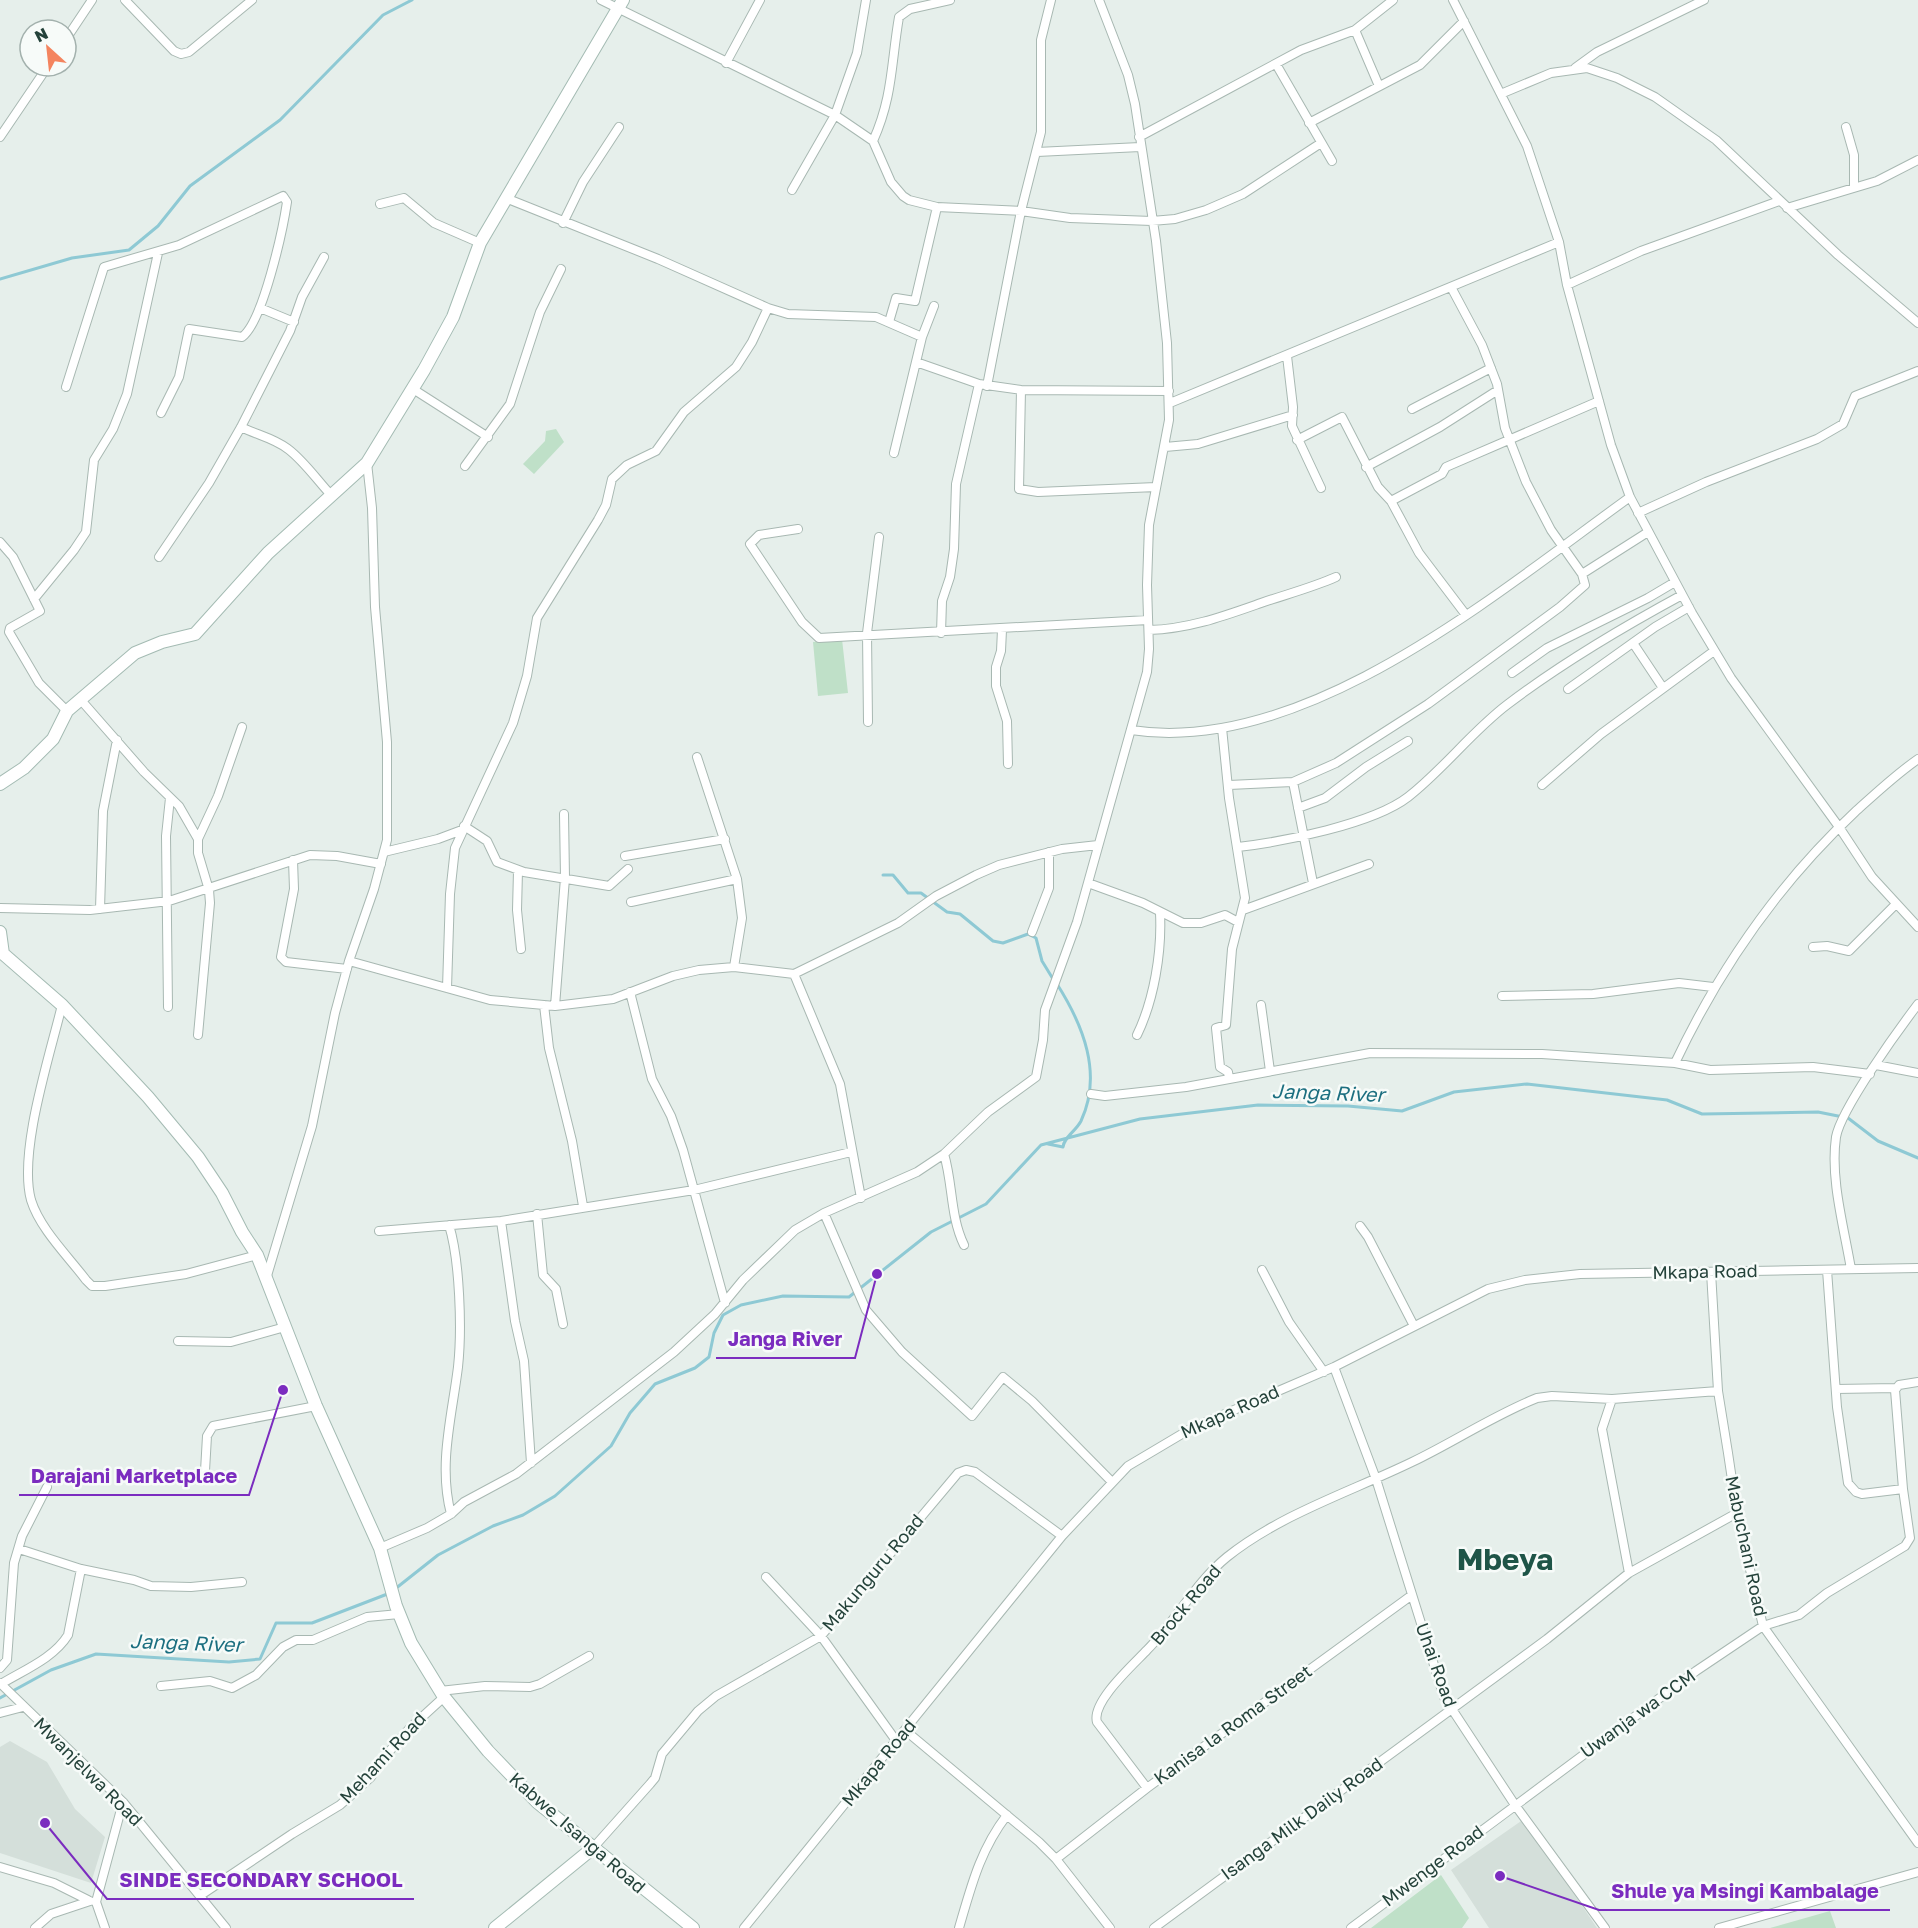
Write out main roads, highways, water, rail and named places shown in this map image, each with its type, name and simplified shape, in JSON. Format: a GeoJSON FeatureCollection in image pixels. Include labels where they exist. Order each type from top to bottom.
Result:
{"type":"FeatureCollection","features":[{"type":"Feature","properties":{"kind":"waterway"},"geometry":{"type":"LineString","coordinates":[[0,279],[72,258],[129,250],[158,226],[190,186],[280,120],[383,15],[412,0]]}},
{"type":"Feature","properties":{"kind":"waterway"},"geometry":{"type":"LineString","coordinates":[[883,875],[893,875],[908,893],[921,893],[947,912],[960,914],[993,941],[1003,943],[1028,934],[1036,938],[1042,961],[1053,979]]}},
{"type":"Feature","properties":{"kind":"waterway"},"geometry":{"type":"LineString","coordinates":[[1048,1144],[1063,1147],[1081,1121],[1090,1086],[1090,1068],[1082,1033],[1057,984]]}},
{"type":"Feature","properties":{"kind":"waterway","name":"Janga River"},"geometry":{"type":"LineString","coordinates":[[395,1589],[438,1555],[493,1526],[523,1515],[555,1496],[611,1446],[630,1413],[655,1384],[695,1368],[709,1357],[714,1333],[723,1315],[741,1305],[783,1296],[849,1297],[931,1232],[986,1204],[1041,1145],[1140,1119],[1258,1105],[1348,1106],[1402,1111],[1454,1092],[1527,1084],[1667,1100],[1702,1114],[1818,1112],[1848,1118],[1878,1141],[1918,1158]]}},
{"type":"Feature","properties":{"kind":"waterway","name":"Janga River"},"geometry":{"type":"LineString","coordinates":[[0,1698],[51,1670],[96,1654],[229,1662],[260,1659],[276,1623],[312,1623],[390,1593]]}},
{"type":"Feature","properties":{"kind":"place","name":"Janga River"},"geometry":{"type":"Point","coordinates":[877,1274]}},
{"type":"Feature","properties":{"kind":"place","name":"Darajani Marketplace"},"geometry":{"type":"Point","coordinates":[283,1390]}},
{"type":"Feature","properties":{"kind":"place","name":"SINDE SECONDARY SCHOOL"},"geometry":{"type":"Point","coordinates":[45,1823]}},
{"type":"Feature","properties":{"kind":"place","name":"Shule ya Msingi Kambalage"},"geometry":{"type":"Point","coordinates":[1500,1876]}},
{"type":"Feature","properties":{"kind":"district","name":"Mbeya"},"geometry":{"type":"Point","coordinates":[1505,1560]}}]}
